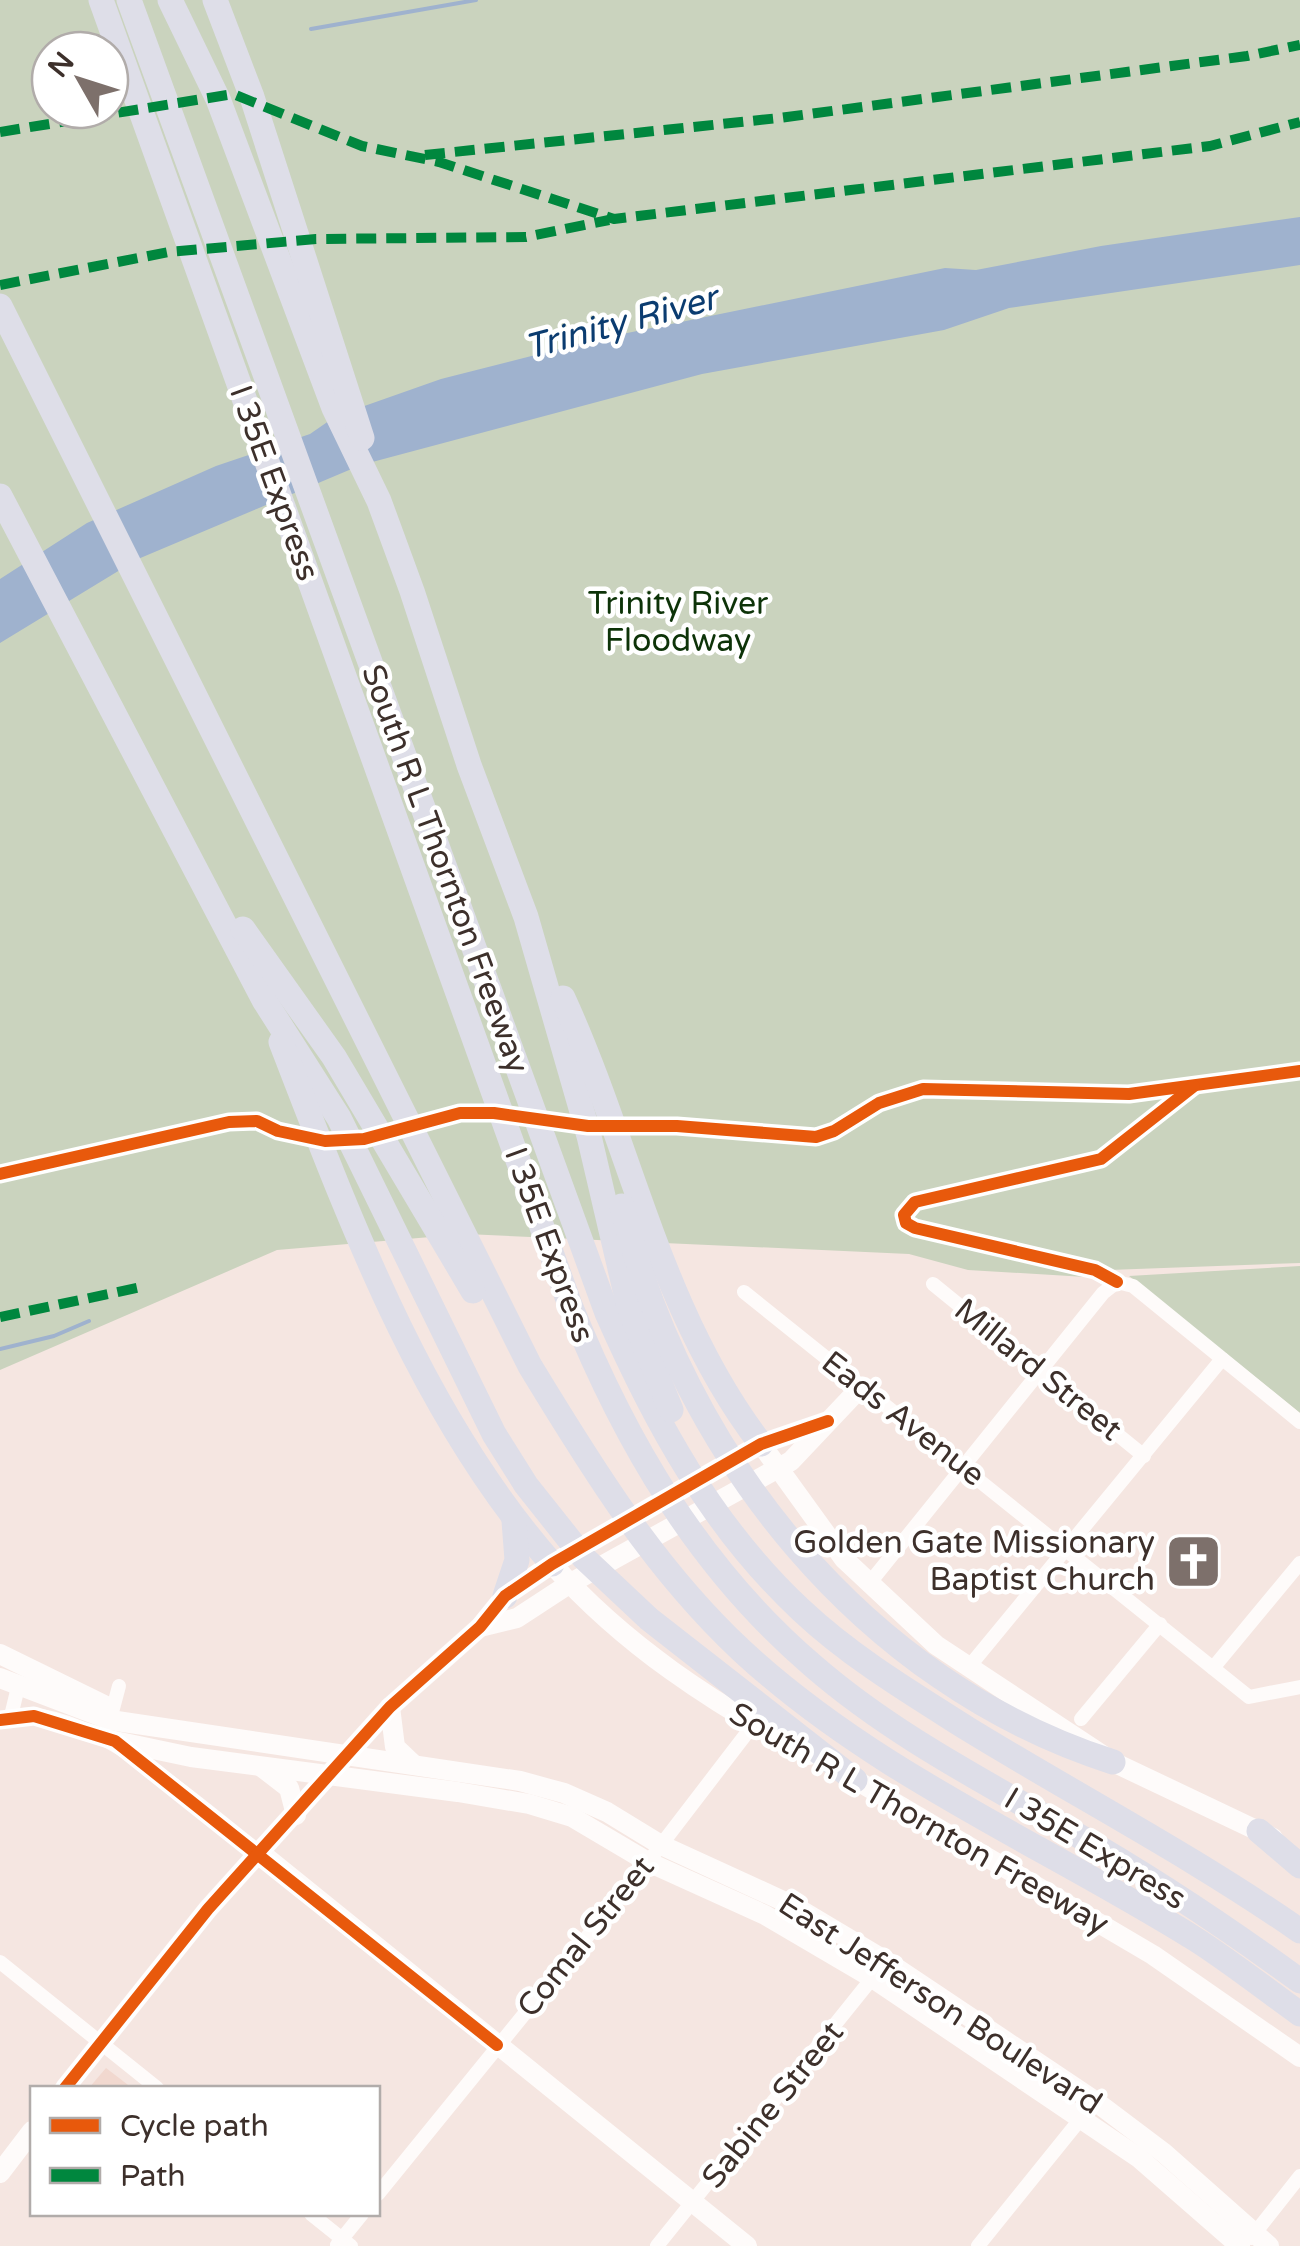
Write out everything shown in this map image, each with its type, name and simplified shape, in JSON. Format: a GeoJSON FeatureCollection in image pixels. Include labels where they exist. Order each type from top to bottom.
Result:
{"type":"FeatureCollection","features":[{"type":"Feature","properties":{"kind":"highway","name":"I 35E Express"},"geometry":{"type":"LineString","coordinates":[[101,0],[570,1305],[601,1383],[630,1439],[693,1535],[777,1633],[842,1690],[958,1768],[1145,1874],[1300,1980]]}},
{"type":"Feature","properties":{"kind":"highway","name":"South R L Thornton Freeway"},"geometry":{"type":"LineString","coordinates":[[130,0],[607,1312],[654,1414],[736,1508]]}},
{"type":"Feature","properties":{"kind":"highway"},"geometry":{"type":"LineString","coordinates":[[170,0],[218,100],[334,408],[379,501]]}},
{"type":"Feature","properties":{"kind":"highway"},"geometry":{"type":"LineString","coordinates":[[187,0],[226,86],[266,200],[288,284]]}},
{"type":"Feature","properties":{"kind":"highway"},"geometry":{"type":"LineString","coordinates":[[215,0],[252,96],[272,167],[350,394],[379,501],[526,918],[589,1136],[638,1333],[681,1431],[764,1548],[783,1591],[851,1652],[922,1700],[1300,1932]]}},
{"type":"Feature","properties":{"kind":"highway","name":"South R L Thornton Freeway"},"geometry":{"type":"LineString","coordinates":[[0,306],[158,615],[497,1318],[578,1445],[657,1557],[740,1648],[878,1757],[1198,1941],[1300,2014]]}},
{"type":"Feature","properties":{"kind":"highway"},"geometry":{"type":"LineString","coordinates":[[0,496],[264,1000],[340,1118],[494,1434],[526,1485],[616,1590],[723,1680],[855,1780]]}},
{"type":"Feature","properties":{"kind":"highway"},"geometry":{"type":"LineString","coordinates":[[95,676],[153,757],[245,932],[372,1118],[497,1318]]}},
{"type":"Feature","properties":{"kind":"highway"},"geometry":{"type":"LineString","coordinates":[[526,918],[589,1056],[687,1324],[726,1398],[761,1444]]}},
{"type":"Feature","properties":{"kind":"highway"},"geometry":{"type":"LineString","coordinates":[[264,1000],[302,1106],[391,1305],[475,1466],[514,1521],[552,1564]]}},
{"type":"Feature","properties":{"kind":"highway"},"geometry":{"type":"LineString","coordinates":[[565,1002],[643,1284],[736,1508],[816,1569],[902,1648],[997,1712],[1064,1746],[1113,1762]]}},
{"type":"Feature","properties":{"kind":"highway"},"geometry":{"type":"LineString","coordinates":[[505,1596],[517,1560],[514,1521]]}},
{"type":"Feature","properties":{"kind":"highway"},"geometry":{"type":"LineString","coordinates":[[1259,1831],[1300,1866]]}},
{"type":"Feature","properties":{"kind":"main road"},"geometry":{"type":"LineString","coordinates":[[480,1627],[516,1618],[569,1584],[778,1468],[814,1442],[828,1421],[862,1387]]}},
{"type":"Feature","properties":{"kind":"main road"},"geometry":{"type":"LineString","coordinates":[[67,2086],[208,1909],[262,1854],[390,1708],[480,1627],[505,1596],[552,1564],[761,1444],[828,1421]]}},
{"type":"Feature","properties":{"kind":"main road"},"geometry":{"type":"LineString","coordinates":[[761,1444],[818,1526],[868,1584],[912,1626],[968,1668],[1075,1733],[1113,1762],[1300,1853]]}},
{"type":"Feature","properties":{"kind":"main road","name":"South R L Thornton Freeway"},"geometry":{"type":"LineString","coordinates":[[552,1564],[642,1652],[753,1724],[1152,1954],[1300,2058]]}},
{"type":"Feature","properties":{"kind":"main road"},"geometry":{"type":"LineString","coordinates":[[0,1654],[112,1723]]}},
{"type":"Feature","properties":{"kind":"main road","name":"East Jefferson Boulevard"},"geometry":{"type":"LineString","coordinates":[[9,1683],[112,1723],[261,1768],[529,1804],[572,1817],[794,1906],[880,1970],[1088,2109],[1180,2190],[1252,2243]]}},
{"type":"Feature","properties":{"kind":"main road"},"geometry":{"type":"LineString","coordinates":[[390,1708],[395,1746],[414,1765]]}},
{"type":"Feature","properties":{"kind":"main road","name":"East Jefferson Boulevard"},"geometry":{"type":"LineString","coordinates":[[112,1723],[414,1765],[564,1792],[655,1853]]}},
{"type":"Feature","properties":{"kind":"main road"},"geometry":{"type":"LineString","coordinates":[[261,1768],[289,1788],[296,1815]]}},
{"type":"Feature","properties":{"kind":"main road"},"geometry":{"type":"LineString","coordinates":[[262,1854],[747,2246]]}},
{"type":"Feature","properties":{"kind":"main road"},"geometry":{"type":"LineString","coordinates":[[0,2173],[30,2134]]}},
{"type":"Feature","properties":{"kind":"street"},"geometry":{"type":"LineString","coordinates":[[868,1584],[1117,1282],[1133,1286],[1300,1422]]}},
{"type":"Feature","properties":{"kind":"street","name":"Millard Street"},"geometry":{"type":"LineString","coordinates":[[933,1284],[1144,1456]]}},
{"type":"Feature","properties":{"kind":"street","name":"Eads Avenue"},"geometry":{"type":"LineString","coordinates":[[744,1292],[1249,1697],[1300,1686]]}},
{"type":"Feature","properties":{"kind":"street"},"geometry":{"type":"LineString","coordinates":[[968,1668],[1222,1360]]}},
{"type":"Feature","properties":{"kind":"street"},"geometry":{"type":"LineString","coordinates":[[1213,1668],[1297,1570]]}},
{"type":"Feature","properties":{"kind":"street"},"geometry":{"type":"LineString","coordinates":[[1081,1719],[1160,1624]]}},
{"type":"Feature","properties":{"kind":"street"},"geometry":{"type":"LineString","coordinates":[[9,1683],[5,1718],[34,1716],[112,1723],[262,1854]]}},
{"type":"Feature","properties":{"kind":"street"},"geometry":{"type":"LineString","coordinates":[[112,1723],[119,1686]]}},
{"type":"Feature","properties":{"kind":"street","name":"Comal Street"},"geometry":{"type":"LineString","coordinates":[[380,2191],[655,1853],[753,1724]]}},
{"type":"Feature","properties":{"kind":"street"},"geometry":{"type":"LineString","coordinates":[[0,1962],[155,2086]]}},
{"type":"Feature","properties":{"kind":"street","name":"Sabine Street"},"geometry":{"type":"LineString","coordinates":[[657,2246],[880,1970]]}},
{"type":"Feature","properties":{"kind":"street"},"geometry":{"type":"LineString","coordinates":[[978,2246],[1088,2109]]}},
{"type":"Feature","properties":{"kind":"street"},"geometry":{"type":"LineString","coordinates":[[1252,2243],[1300,2176]]}},
{"type":"Feature","properties":{"kind":"street"},"geometry":{"type":"LineString","coordinates":[[313,2216],[343,2244],[361,2216]]}},
{"type":"Feature","properties":{"kind":"shaded area"},"geometry":{"type":"Polygon","coordinates":[[[106,2068],[129,2086],[91,2086],[106,2068]]]}},
{"type":"Feature","properties":{"kind":"green space","name":"Trinity River Floodway"},"geometry":{"type":"Polygon","coordinates":[[[0,0],[1300,0],[1300,1263],[1109,1270],[1102,1278],[968,1270],[909,1254],[466,1234],[277,1250],[0,1370],[0,0]]]}},
{"type":"Feature","properties":{"kind":"green space"},"geometry":{"type":"Polygon","coordinates":[[[1300,1266],[1300,1413],[1129,1276],[1300,1266]]]}},
{"type":"Feature","properties":{"kind":"water"},"geometry":{"type":"Polygon","coordinates":[[[1300,217],[1300,265],[1009,308],[944,330],[702,374],[361,465],[138,559],[0,643],[0,579],[87,523],[216,466],[310,434],[336,416],[441,379],[598,339],[945,268],[976,270],[1101,246],[1300,217]]]}},
{"type":"Feature","properties":{"kind":"waterway"},"geometry":{"type":"LineString","coordinates":[[311,29],[476,0]]}},
{"type":"Feature","properties":{"kind":"waterway"},"geometry":{"type":"LineString","coordinates":[[0,1349],[54,1336],[89,1321]]}},
{"type":"Feature","properties":{"kind":"marked path"},"geometry":{"type":"LineString","coordinates":[[425,155],[779,118],[1247,56],[1300,45]]}},
{"type":"Feature","properties":{"kind":"marked path"},"geometry":{"type":"LineString","coordinates":[[0,132],[233,94],[362,146],[439,162],[614,219],[1210,146],[1300,122]]}},
{"type":"Feature","properties":{"kind":"marked path"},"geometry":{"type":"LineString","coordinates":[[0,285],[169,252],[316,239],[526,237],[609,220]]}},
{"type":"Feature","properties":{"kind":"marked path"},"geometry":{"type":"LineString","coordinates":[[0,1317],[141,1287]]}},
{"type":"Feature","properties":{"kind":"cycle path"},"geometry":{"type":"LineString","coordinates":[[0,1174],[229,1122],[257,1121],[278,1131],[325,1141],[364,1139],[460,1113],[494,1113],[588,1126],[677,1126],[816,1137],[834,1131],[879,1103],[923,1089],[1129,1094],[1300,1071]]}},
{"type":"Feature","properties":{"kind":"cycle path"},"geometry":{"type":"LineString","coordinates":[[1117,1282],[1095,1270],[915,1228],[906,1223],[904,1215],[915,1202],[1101,1159],[1194,1086]]}},
{"type":"Feature","properties":{"kind":"cycle path"},"geometry":{"type":"LineString","coordinates":[[67,2086],[208,1909],[390,1707],[480,1627],[505,1596],[552,1564],[761,1444],[828,1421]]}},
{"type":"Feature","properties":{"kind":"cycle path"},"geometry":{"type":"LineString","coordinates":[[0,1720],[34,1716],[115,1741],[497,2045]]}},
{"type":"Feature","properties":{"kind":"place","name":"Golden Gate Missionary Baptist Church"},"geometry":{"type":"Point","coordinates":[1194,1561]}},
{"type":"Feature","properties":{"kind":"water label","name":"Trinity River"},"geometry":{"type":"Point","coordinates":[621,323]}}]}
